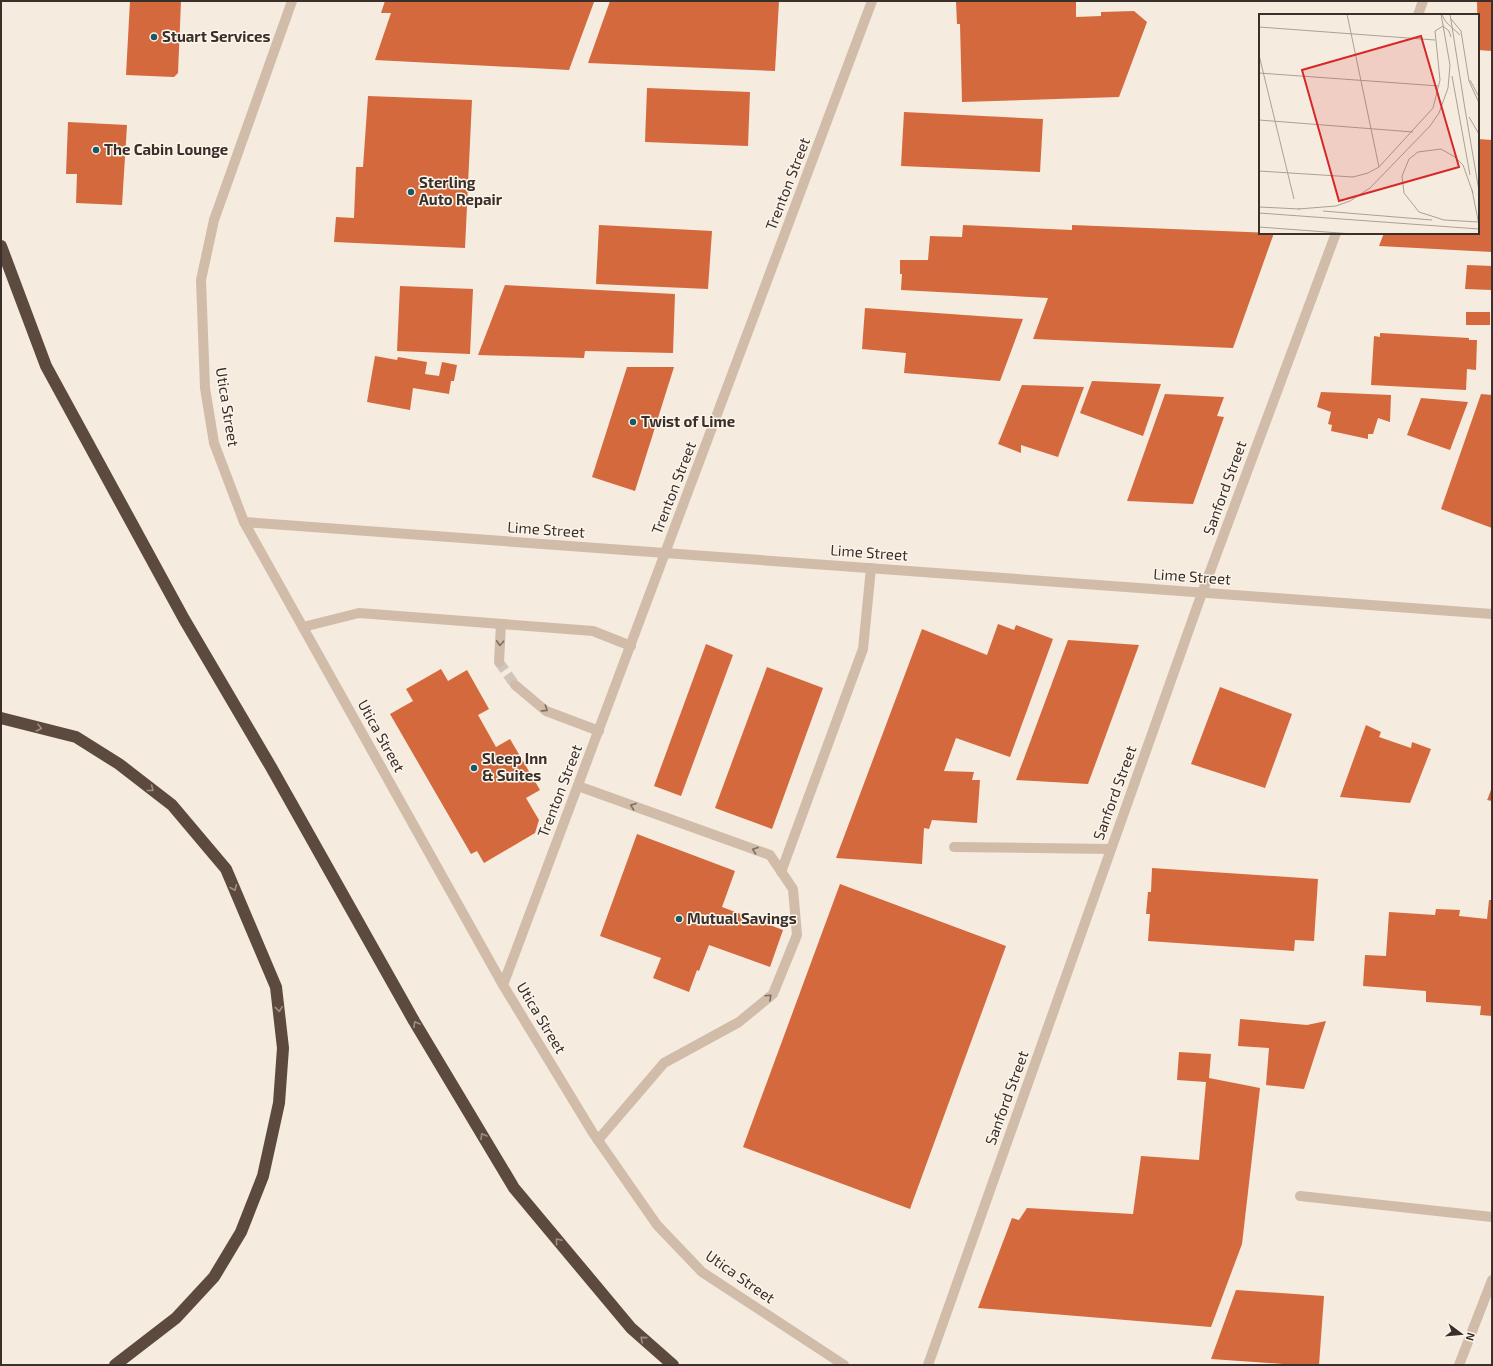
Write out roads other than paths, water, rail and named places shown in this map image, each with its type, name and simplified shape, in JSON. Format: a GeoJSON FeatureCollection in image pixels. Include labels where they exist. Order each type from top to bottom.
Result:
{"type":"FeatureCollection","features":[{"type":"Feature","properties":{"kind":"highway"},"geometry":{"type":"LineString","coordinates":[[1,246],[46,366],[184,619],[271,767],[414,1021],[514,1188],[631,1328],[673,1365]]}},
{"type":"Feature","properties":{"kind":"highway"},"geometry":{"type":"LineString","coordinates":[[1,718],[76,737],[119,764],[172,805],[226,869],[276,987],[283,1048],[279,1103],[263,1176],[241,1232],[214,1277],[176,1318],[116,1364]]}},
{"type":"Feature","properties":{"kind":"street","name":"Utica Street"},"geometry":{"type":"LineString","coordinates":[[292,1],[214,220],[201,280],[205,388],[214,443],[244,522],[503,985],[598,1140],[657,1226],[702,1272],[844,1365]]}},
{"type":"Feature","properties":{"kind":"street","name":"Trenton Street"},"geometry":{"type":"LineString","coordinates":[[503,985],[666,554],[872,1]]}},
{"type":"Feature","properties":{"kind":"street"},"geometry":{"type":"LineString","coordinates":[[1418,14],[1423,1]]}},
{"type":"Feature","properties":{"kind":"street","name":"Sanford Street"},"geometry":{"type":"LineString","coordinates":[[928,1365],[1202,592],[1336,234]]}},
{"type":"Feature","properties":{"kind":"street","name":"Lime Street"},"geometry":{"type":"LineString","coordinates":[[244,522],[1492,614]]}},
{"type":"Feature","properties":{"kind":"street"},"geometry":{"type":"LineString","coordinates":[[781,872],[863,649],[871,568]]}},
{"type":"Feature","properties":{"kind":"street"},"geometry":{"type":"LineString","coordinates":[[303,627],[359,613],[592,631],[631,646]]}},
{"type":"Feature","properties":{"kind":"street"},"geometry":{"type":"LineString","coordinates":[[499,662],[501,624]]}},
{"type":"Feature","properties":{"kind":"street"},"geometry":{"type":"LineString","coordinates":[[515,685],[546,711],[599,731]]}},
{"type":"Feature","properties":{"kind":"street"},"geometry":{"type":"LineString","coordinates":[[578,786],[770,855],[793,890],[797,935],[773,994],[739,1022],[664,1063],[598,1140]]}},
{"type":"Feature","properties":{"kind":"street"},"geometry":{"type":"LineString","coordinates":[[954,847],[1111,850]]}},
{"type":"Feature","properties":{"kind":"street"},"geometry":{"type":"LineString","coordinates":[[1300,1196],[1492,1217]]}},
{"type":"Feature","properties":{"kind":"street"},"geometry":{"type":"LineString","coordinates":[[1460,1365],[1490,1291],[1492,1280]]}},
{"type":"Feature","properties":{"kind":"tunnel"},"geometry":{"type":"LineString","coordinates":[[499,662],[515,685]]}},
{"type":"Feature","properties":{"kind":"place","name":"Stuart Services"},"geometry":{"type":"Point","coordinates":[154,37]}},
{"type":"Feature","properties":{"kind":"place","name":"The Cabin Lounge"},"geometry":{"type":"Point","coordinates":[96,150]}},
{"type":"Feature","properties":{"kind":"place","name":"Sterling Auto Repair"},"geometry":{"type":"Point","coordinates":[411,192]}},
{"type":"Feature","properties":{"kind":"place","name":"Twist of Lime"},"geometry":{"type":"Point","coordinates":[633,422]}},
{"type":"Feature","properties":{"kind":"place","name":"Sleep Inn & Suites"},"geometry":{"type":"Point","coordinates":[474,768]}},
{"type":"Feature","properties":{"kind":"place","name":"Mutual Savings"},"geometry":{"type":"Point","coordinates":[679,919]}}]}
